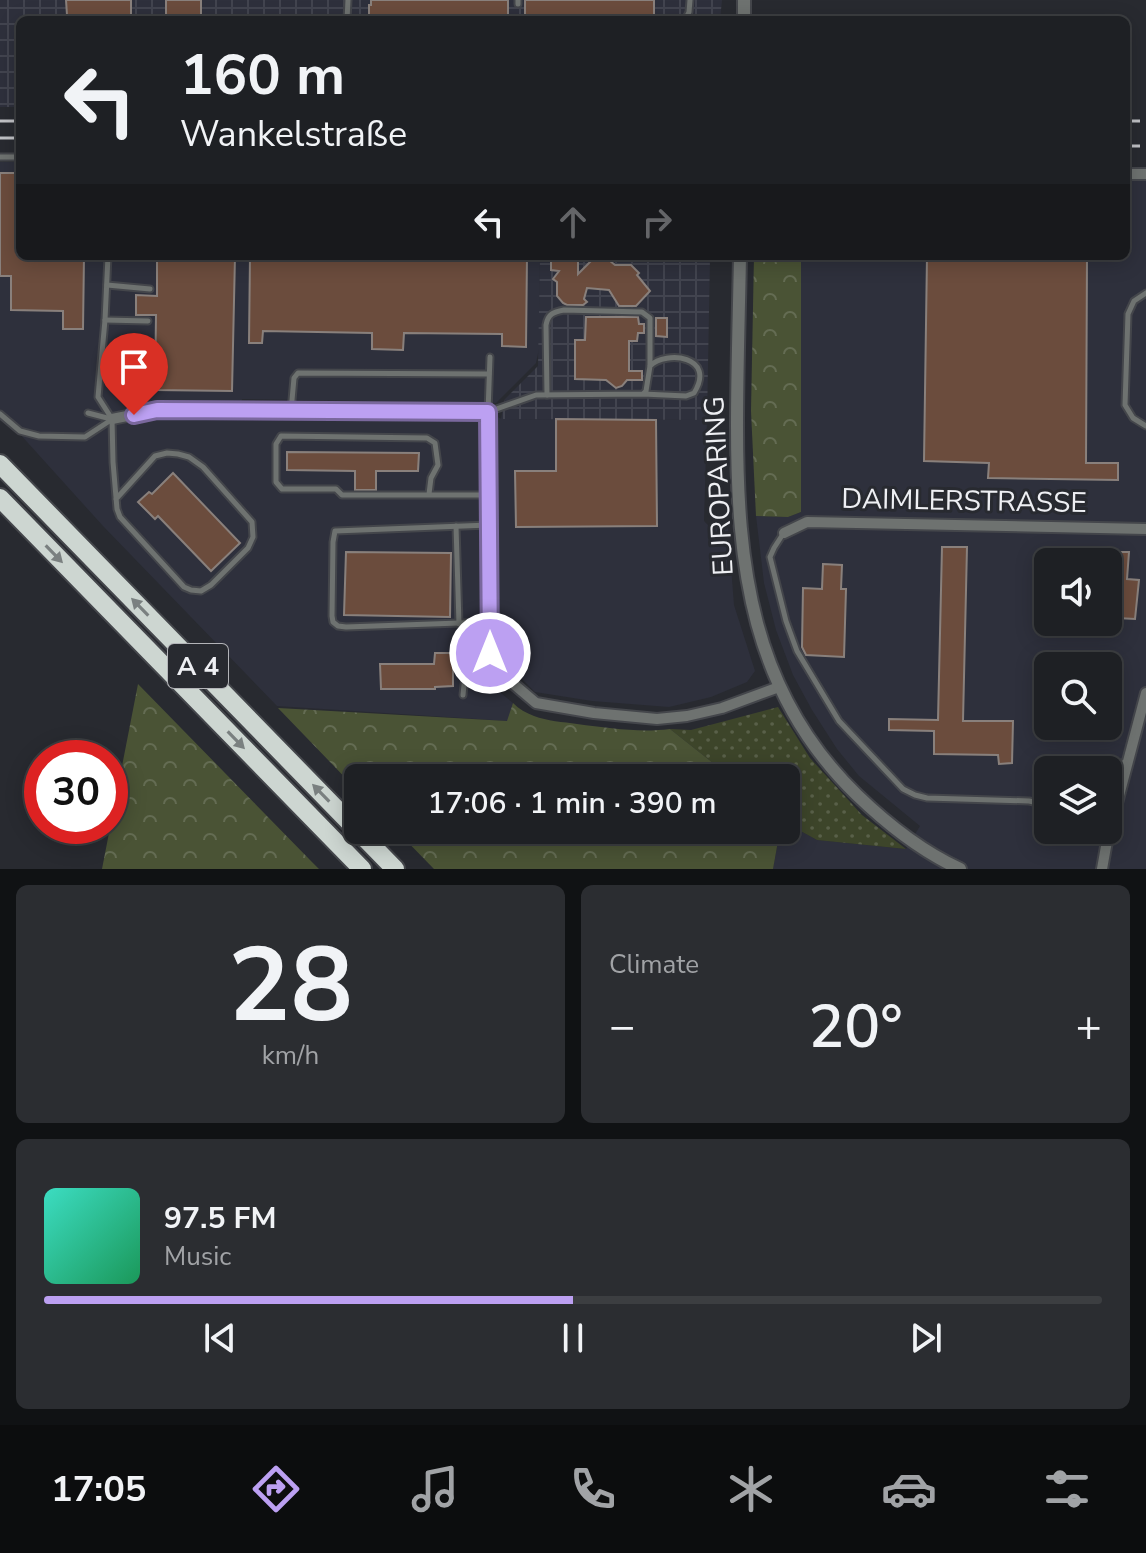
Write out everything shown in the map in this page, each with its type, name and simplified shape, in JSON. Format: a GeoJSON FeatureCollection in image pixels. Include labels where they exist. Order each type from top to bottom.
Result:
{"type":"FeatureCollection","features":[{"type":"Feature","properties":{"kind":"highway","name":"A 4"},"geometry":{"type":"LineString","coordinates":[[0,464],[395,869]]}},
{"type":"Feature","properties":{"kind":"highway","name":"A 4"},"geometry":{"type":"LineString","coordinates":[[0,498],[362,869]]}},
{"type":"Feature","properties":{"kind":"street","name":"EUROPARING"},"geometry":{"type":"LineString","coordinates":[[740,260],[737,473],[742,550],[753,612],[763,645],[779,687],[805,733],[843,782],[891,826],[960,869]]}},
{"type":"Feature","properties":{"kind":"street"},"geometry":{"type":"LineString","coordinates":[[112,419],[157,410],[488,412],[490,653],[503,675],[536,703],[657,719],[722,708],[779,687]]}},
{"type":"Feature","properties":{"kind":"street","name":"DAIMLERSTRASSE"},"geometry":{"type":"LineString","coordinates":[[784,533],[807,522],[1146,529]]}},
{"type":"Feature","properties":{"kind":"street"},"geometry":{"type":"LineString","coordinates":[[1122,782],[1146,693]]}},
{"type":"Feature","properties":{"kind":"street"},"geometry":{"type":"LineString","coordinates":[[1102,869],[1106,844]]}},
{"type":"Feature","properties":{"kind":"lane"},"geometry":{"type":"LineString","coordinates":[[108,260],[98,397],[112,419],[116,499],[120,517],[184,587],[191,590],[201,591],[211,585],[248,548],[253,537],[252,522],[203,467],[189,457],[167,453],[155,456],[116,499]]}},
{"type":"Feature","properties":{"kind":"lane"},"geometry":{"type":"LineString","coordinates":[[107,285],[150,289]]}},
{"type":"Feature","properties":{"kind":"lane"},"geometry":{"type":"LineString","coordinates":[[1146,293],[1134,301],[1128,314],[1125,405],[1133,418],[1146,426]]}},
{"type":"Feature","properties":{"kind":"lane"},"geometry":{"type":"LineString","coordinates":[[547,395],[547,318],[554,311],[564,310],[642,312],[650,318],[650,366],[643,394]]}},
{"type":"Feature","properties":{"kind":"lane"},"geometry":{"type":"LineString","coordinates":[[105,320],[148,321]]}},
{"type":"Feature","properties":{"kind":"lane"},"geometry":{"type":"LineString","coordinates":[[490,357],[488,412],[536,395],[686,396],[694,393],[699,385],[701,377],[694,363],[661,358],[650,366]]}},
{"type":"Feature","properties":{"kind":"lane"},"geometry":{"type":"LineString","coordinates":[[291,411],[294,378],[298,373],[489,374]]}},
{"type":"Feature","properties":{"kind":"lane"},"geometry":{"type":"LineString","coordinates":[[88,413],[112,419]]}},
{"type":"Feature","properties":{"kind":"lane"},"geometry":{"type":"LineString","coordinates":[[0,414],[20,431],[39,436],[85,437],[112,419]]}},
{"type":"Feature","properties":{"kind":"lane"},"geometry":{"type":"LineString","coordinates":[[429,494],[431,478],[438,465],[435,443],[427,438],[281,436],[276,444],[276,482],[282,489],[336,489],[342,495],[489,495]]}},
{"type":"Feature","properties":{"kind":"lane"},"geometry":{"type":"LineString","coordinates":[[490,525],[335,531],[332,616],[338,626],[346,627],[490,622]]}},
{"type":"Feature","properties":{"kind":"lane"},"geometry":{"type":"LineString","coordinates":[[456,526],[459,624]]}},
{"type":"Feature","properties":{"kind":"lane"},"geometry":{"type":"LineString","coordinates":[[784,533],[770,557],[786,621],[797,651],[839,721],[903,789],[915,795],[1034,802]]}},
{"type":"Feature","properties":{"kind":"lane"},"geometry":{"type":"LineString","coordinates":[[463,695],[467,655],[490,653]]}},
{"type":"Feature","properties":{"kind":"lane"},"geometry":{"type":"LineString","coordinates":[[1122,763],[1128,763]]}},
{"type":"Feature","properties":{"kind":"shaded area"},"geometry":{"type":"Polygon","coordinates":[[[0,0],[722,0],[720,16],[16,16],[16,107],[0,107],[0,0]]]}},
{"type":"Feature","properties":{"kind":"shaded area"},"geometry":{"type":"Polygon","coordinates":[[[0,162],[16,162],[16,260],[540,260],[539,349],[536,363],[496,403],[242,399],[241,415],[707,420],[704,521],[710,527],[728,527],[734,605],[755,671],[747,682],[711,697],[669,707],[592,701],[535,692],[512,669],[504,655],[500,638],[475,637],[480,662],[487,676],[496,689],[513,703],[508,721],[277,706],[103,526],[0,412],[0,162]]]}},
{"type":"Feature","properties":{"kind":"shaded area"},"geometry":{"type":"Polygon","coordinates":[[[1130,167],[1146,167],[1146,869],[773,869],[777,844],[800,844],[800,831],[817,840],[906,849],[920,826],[859,776],[837,749],[793,675],[776,630],[764,583],[756,516],[788,517],[801,512],[801,260],[1130,260],[1130,167]]]}},
{"type":"Feature","properties":{"kind":"shaded area"},"geometry":{"type":"Polygon","coordinates":[[[540,260],[710,260],[707,420],[501,419],[505,399],[538,366],[540,260]]]}},
{"type":"Feature","properties":{"kind":"green space"},"geometry":{"type":"Polygon","coordinates":[[[754,260],[801,260],[801,512],[788,517],[756,516],[751,411],[754,260]]]}},
{"type":"Feature","properties":{"kind":"green space"},"geometry":{"type":"Polygon","coordinates":[[[138,684],[319,869],[102,869],[107,844],[128,844],[127,740],[138,684]]]}},
{"type":"Feature","properties":{"kind":"green space"},"geometry":{"type":"Polygon","coordinates":[[[513,703],[531,715],[555,721],[624,730],[670,729],[714,764],[344,764],[344,776],[278,708],[507,721],[513,703]]]}},
{"type":"Feature","properties":{"kind":"green space"},"geometry":{"type":"Polygon","coordinates":[[[778,707],[810,758],[862,815],[906,849],[817,840],[800,831],[800,764],[714,764],[670,729],[691,730],[778,707]]]}},
{"type":"Feature","properties":{"kind":"green space"},"geometry":{"type":"Polygon","coordinates":[[[410,844],[777,844],[773,869],[434,869],[410,844]]]}},
{"type":"Feature","properties":{"kind":"building"},"geometry":{"type":"Polygon","coordinates":[[[66,0],[131,0],[131,16],[67,15],[66,0]]]}},
{"type":"Feature","properties":{"kind":"building"},"geometry":{"type":"Polygon","coordinates":[[[166,0],[201,0],[201,16],[166,16],[166,0]]]}},
{"type":"Feature","properties":{"kind":"building"},"geometry":{"type":"Polygon","coordinates":[[[371,0],[508,0],[508,16],[369,16],[371,0]]]}},
{"type":"Feature","properties":{"kind":"building"},"geometry":{"type":"Polygon","coordinates":[[[525,0],[654,0],[654,16],[525,16],[525,0]]]}},
{"type":"Feature","properties":{"kind":"building"},"geometry":{"type":"Polygon","coordinates":[[[0,173],[16,173],[16,260],[84,260],[83,329],[63,329],[63,311],[11,310],[11,276],[0,276],[0,173]]]}},
{"type":"Feature","properties":{"kind":"building"},"geometry":{"type":"Polygon","coordinates":[[[157,260],[235,260],[232,391],[155,390],[156,315],[136,315],[136,295],[157,296],[157,260]]]}},
{"type":"Feature","properties":{"kind":"building"},"geometry":{"type":"Polygon","coordinates":[[[250,260],[527,260],[526,347],[502,346],[502,334],[404,333],[403,350],[372,349],[372,333],[263,331],[262,343],[249,343],[250,260]]]}},
{"type":"Feature","properties":{"kind":"building"},"geometry":{"type":"Polygon","coordinates":[[[551,260],[578,260],[578,274],[592,260],[609,260],[615,265],[631,265],[650,291],[636,306],[619,306],[609,290],[587,288],[584,299],[587,302],[567,305],[557,296],[557,282],[553,279],[559,271],[551,270],[551,260]]]}},
{"type":"Feature","properties":{"kind":"building"},"geometry":{"type":"Polygon","coordinates":[[[927,260],[1087,260],[1086,463],[1118,463],[1118,480],[988,478],[989,463],[924,461],[927,260]]]}},
{"type":"Feature","properties":{"kind":"building"},"geometry":{"type":"Polygon","coordinates":[[[586,317],[638,317],[639,324],[644,324],[644,333],[638,333],[637,341],[629,341],[629,371],[642,371],[642,380],[627,380],[616,388],[606,380],[575,379],[575,340],[585,340],[586,317]]]}},
{"type":"Feature","properties":{"kind":"building"},"geometry":{"type":"Polygon","coordinates":[[[656,318],[667,318],[667,337],[656,336],[656,318]]]}},
{"type":"Feature","properties":{"kind":"building"},"geometry":{"type":"Polygon","coordinates":[[[556,419],[656,420],[657,526],[516,527],[515,471],[556,471],[556,419]]]}},
{"type":"Feature","properties":{"kind":"building"},"geometry":{"type":"Polygon","coordinates":[[[287,452],[419,453],[418,471],[376,471],[376,490],[355,490],[355,471],[287,470],[287,452]]]}},
{"type":"Feature","properties":{"kind":"building"},"geometry":{"type":"Polygon","coordinates":[[[173,473],[240,543],[211,571],[158,516],[155,519],[138,502],[149,492],[152,494],[173,473]]]}},
{"type":"Feature","properties":{"kind":"building"},"geometry":{"type":"Polygon","coordinates":[[[942,547],[967,547],[963,721],[1013,721],[1012,763],[999,764],[998,755],[934,754],[934,731],[889,730],[889,719],[938,720],[942,547]]]}},
{"type":"Feature","properties":{"kind":"building"},"geometry":{"type":"Polygon","coordinates":[[[346,552],[451,553],[450,617],[344,615],[346,552]]]}},
{"type":"Feature","properties":{"kind":"building"},"geometry":{"type":"Polygon","coordinates":[[[1122,552],[1129,552],[1127,579],[1139,580],[1135,619],[1122,618],[1122,552]]]}},
{"type":"Feature","properties":{"kind":"building"},"geometry":{"type":"Polygon","coordinates":[[[823,564],[842,565],[841,589],[846,589],[844,657],[806,655],[802,647],[803,588],[822,589],[823,564]]]}},
{"type":"Feature","properties":{"kind":"building"},"geometry":{"type":"Polygon","coordinates":[[[435,653],[453,653],[453,686],[381,689],[380,664],[434,664],[435,653]]]}},
{"type":"Feature","properties":{"kind":"railway"},"geometry":{"type":"LineString","coordinates":[[0,121],[16,121]]}},
{"type":"Feature","properties":{"kind":"railway"},"geometry":{"type":"LineString","coordinates":[[1130,121],[1146,121]]}},
{"type":"Feature","properties":{"kind":"railway"},"geometry":{"type":"LineString","coordinates":[[0,138],[16,138]]}},
{"type":"Feature","properties":{"kind":"railway"},"geometry":{"type":"LineString","coordinates":[[1130,146],[1146,146]]}},
{"type":"Feature","properties":{"kind":"route"},"geometry":{"type":"LineString","coordinates":[[134,415],[157,410],[488,412],[490,653]]}}]}
